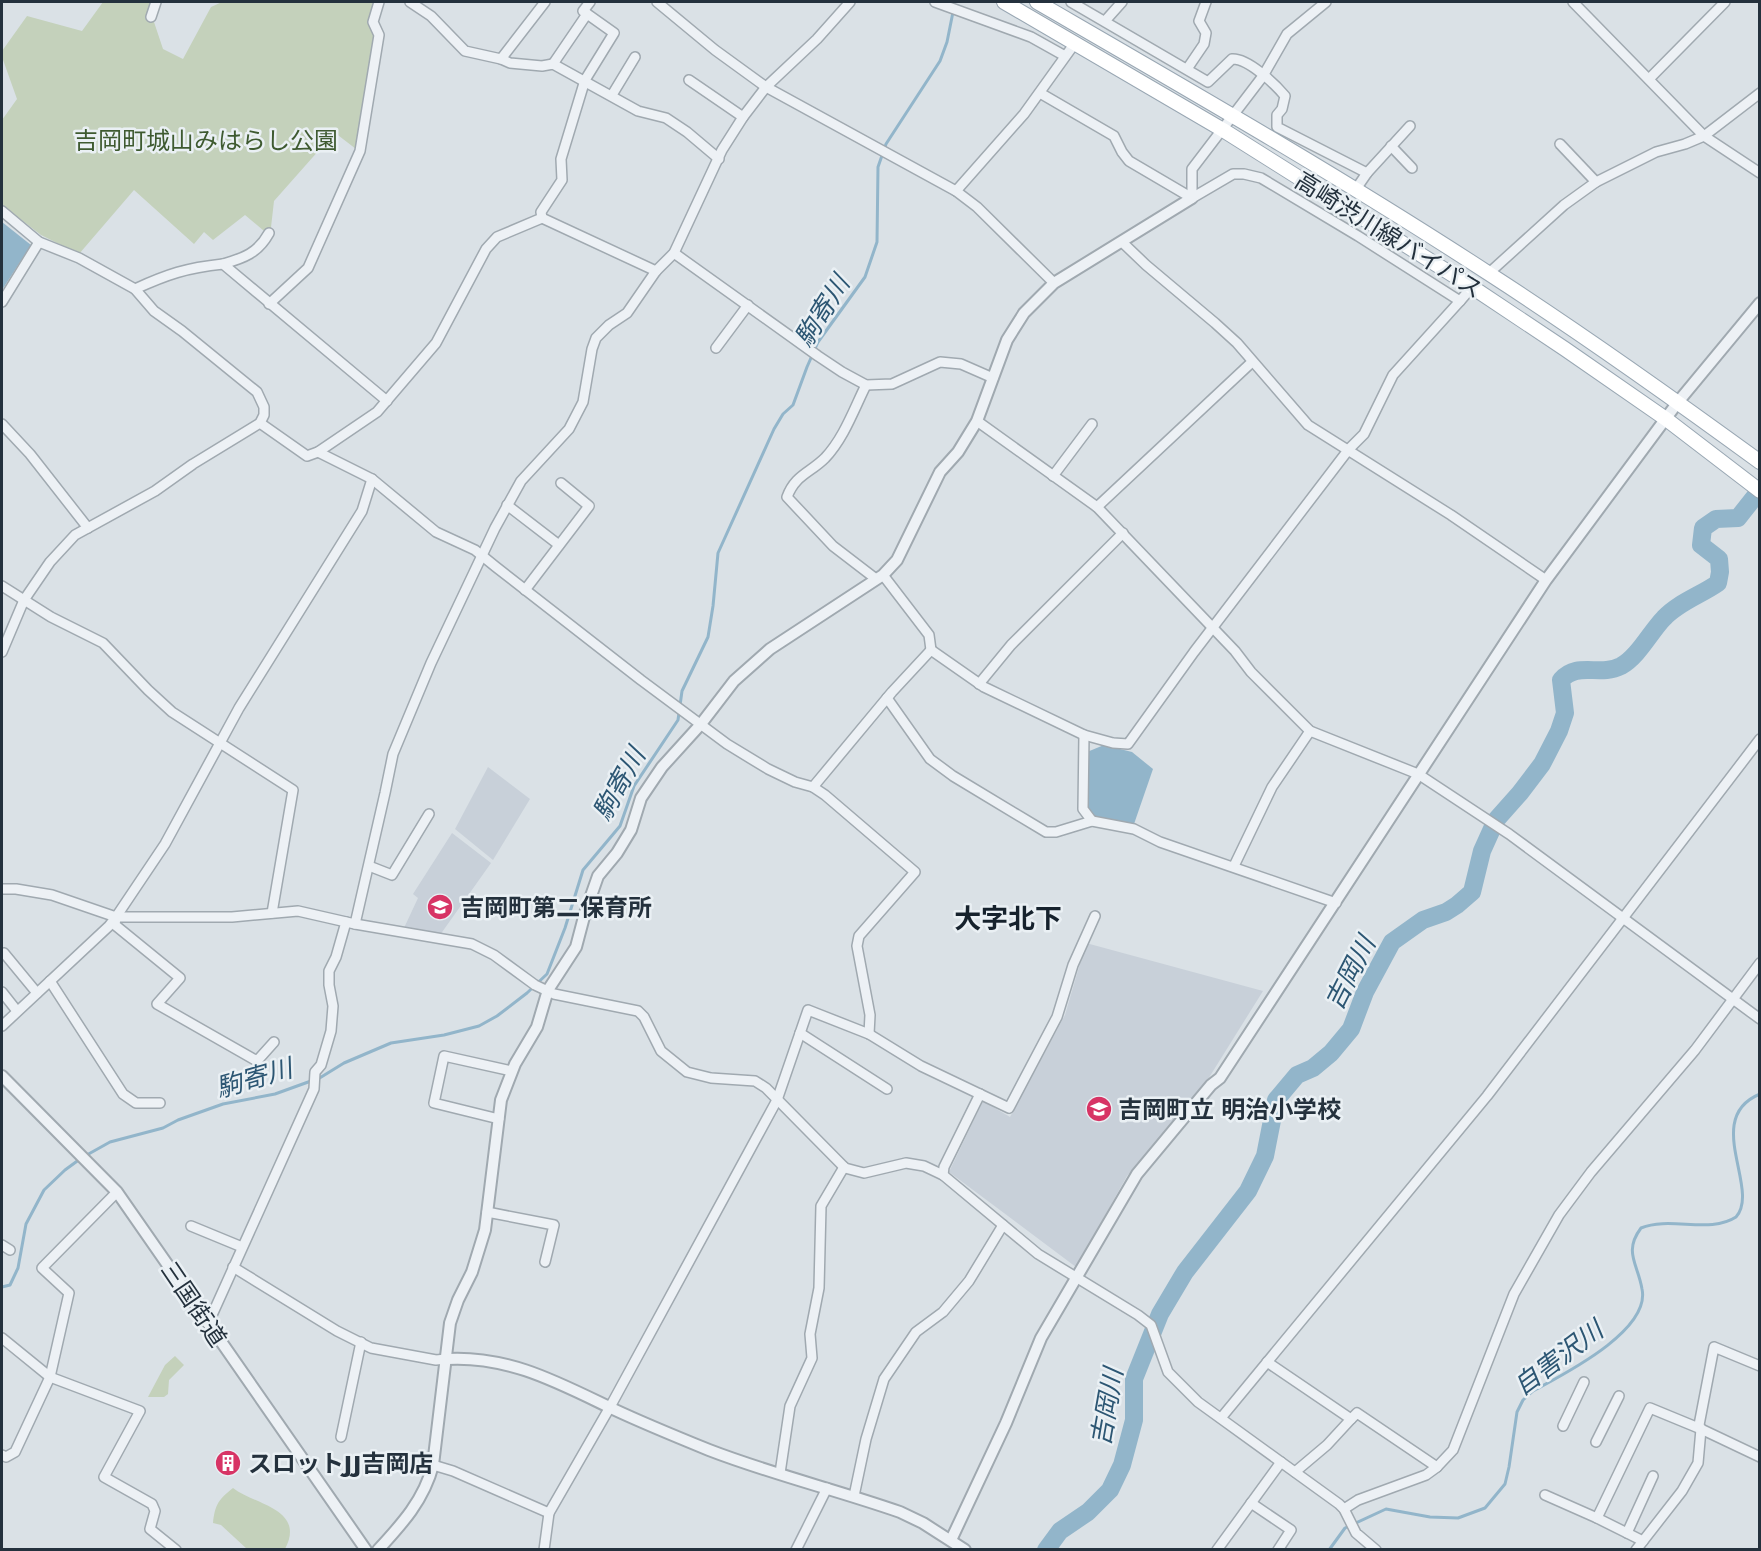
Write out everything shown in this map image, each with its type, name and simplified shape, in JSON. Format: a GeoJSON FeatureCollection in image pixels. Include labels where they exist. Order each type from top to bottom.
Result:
{"type":"FeatureCollection","features":[{"type":"Feature","properties":{"kind":"main road","name":"高崎渋川線バイパス"},"geometry":{"type":"LineString","coordinates":[[1005,2],[1223,130],[1472,287],[1666,419],[1754,486]]}},
{"type":"Feature","properties":{"kind":"main road","name":"高崎渋川線バイパス"},"geometry":{"type":"LineString","coordinates":[[1037,2],[1356,189],[1489,273],[1678,402],[1760,462]]}},
{"type":"Feature","properties":{"kind":"street"},"geometry":{"type":"LineString","coordinates":[[151,17],[156,2]]}},
{"type":"Feature","properties":{"kind":"street"},"geometry":{"type":"LineString","coordinates":[[269,304],[308,268],[360,151],[379,35],[373,22],[379,2]]}},
{"type":"Feature","properties":{"kind":"street"},"geometry":{"type":"LineString","coordinates":[[410,2],[431,16],[465,51],[510,63],[542,66],[554,64],[638,111],[666,118],[687,132],[718,159]]}},
{"type":"Feature","properties":{"kind":"street"},"geometry":{"type":"LineString","coordinates":[[501,59],[545,2]]}},
{"type":"Feature","properties":{"kind":"street"},"geometry":{"type":"LineString","coordinates":[[542,218],[541,212],[562,180],[561,159],[585,80],[614,33],[583,11],[590,2]]}},
{"type":"Feature","properties":{"kind":"street"},"geometry":{"type":"LineString","coordinates":[[657,2],[715,50],[766,87],[956,191],[977,207],[1054,283]]}},
{"type":"Feature","properties":{"kind":"street"},"geometry":{"type":"LineString","coordinates":[[208,1324],[314,1089],[315,1079],[331,1031],[333,1006],[329,971],[351,923],[369,866],[393,754],[431,663],[507,505],[521,481],[569,429],[583,402],[592,349],[596,339],[609,325],[627,313],[656,272],[674,253],[718,159],[743,117],[766,87],[817,39],[850,2]]}},
{"type":"Feature","properties":{"kind":"street"},"geometry":{"type":"LineString","coordinates":[[935,2],[1031,37],[1065,56]]}},
{"type":"Feature","properties":{"kind":"street"},"geometry":{"type":"LineString","coordinates":[[1071,2],[1208,82],[1232,59],[1238,58],[1246,62],[1285,96],[1282,109],[1277,115],[1277,127],[1367,173]]}},
{"type":"Feature","properties":{"kind":"street"},"geometry":{"type":"LineString","coordinates":[[1104,21],[1122,2]]}},
{"type":"Feature","properties":{"kind":"street"},"geometry":{"type":"LineString","coordinates":[[1187,69],[1204,44],[1206,33],[1199,21],[1206,2]]}},
{"type":"Feature","properties":{"kind":"street"},"geometry":{"type":"LineString","coordinates":[[1192,198],[1192,169],[1263,76],[1287,34],[1326,2]]}},
{"type":"Feature","properties":{"kind":"street"},"geometry":{"type":"LineString","coordinates":[[1573,2],[1704,136],[1760,173]]}},
{"type":"Feature","properties":{"kind":"street"},"geometry":{"type":"LineString","coordinates":[[1649,79],[1725,2]]}},
{"type":"Feature","properties":{"kind":"street"},"geometry":{"type":"LineString","coordinates":[[554,64],[587,14]]}},
{"type":"Feature","properties":{"kind":"street"},"geometry":{"type":"LineString","coordinates":[[956,191],[1024,114],[1075,43]]}},
{"type":"Feature","properties":{"kind":"street"},"geometry":{"type":"LineString","coordinates":[[612,95],[635,57]]}},
{"type":"Feature","properties":{"kind":"street"},"geometry":{"type":"LineString","coordinates":[[689,80],[743,117]]}},
{"type":"Feature","properties":{"kind":"street"},"geometry":{"type":"LineString","coordinates":[[1040,93],[1114,136],[1129,160],[1192,198]]}},
{"type":"Feature","properties":{"kind":"street"},"geometry":{"type":"LineString","coordinates":[[1489,273],[1564,205],[1596,182],[1656,152],[1704,136],[1760,93]]}},
{"type":"Feature","properties":{"kind":"street"},"geometry":{"type":"LineString","coordinates":[[1356,189],[1390,146],[1410,126]]}},
{"type":"Feature","properties":{"kind":"street"},"geometry":{"type":"LineString","coordinates":[[1560,144],[1596,182]]}},
{"type":"Feature","properties":{"kind":"street"},"geometry":{"type":"LineString","coordinates":[[1390,146],[1412,168]]}},
{"type":"Feature","properties":{"kind":"street"},"geometry":{"type":"LineString","coordinates":[[378,1550],[404,1522],[428,1484],[433,1465],[450,1323],[480,1251],[501,1100],[512,1071],[537,1027],[548,990],[576,947],[598,876],[617,853],[631,830],[641,798],[662,767],[701,724],[734,681],[770,649],[880,577],[897,560],[940,472],[958,452],[977,421],[1006,340],[1032,302],[1054,283],[1233,174],[1261,178],[1460,301]]}},
{"type":"Feature","properties":{"kind":"street"},"geometry":{"type":"LineString","coordinates":[[2,212],[39,242],[80,258],[135,289],[154,311],[257,392],[264,407],[260,423],[155,491],[75,535],[61,549],[24,600],[2,652]]}},
{"type":"Feature","properties":{"kind":"street"},"geometry":{"type":"LineString","coordinates":[[260,423],[307,456],[318,452],[376,412],[436,342],[486,249],[497,237],[542,218],[656,272]]}},
{"type":"Feature","properties":{"kind":"street"},"geometry":{"type":"LineString","coordinates":[[135,289],[186,268],[223,264],[246,256],[256,250],[269,233]]}},
{"type":"Feature","properties":{"kind":"street"},"geometry":{"type":"LineString","coordinates":[[2,302],[39,242]]}},
{"type":"Feature","properties":{"kind":"street"},"geometry":{"type":"LineString","coordinates":[[1122,242],[1237,343],[1308,425],[1451,515],[1546,580]]}},
{"type":"Feature","properties":{"kind":"street"},"geometry":{"type":"LineString","coordinates":[[674,253],[818,356],[866,385],[892,384],[940,362],[961,364],[993,378]]}},
{"type":"Feature","properties":{"kind":"street"},"geometry":{"type":"LineString","coordinates":[[223,264],[387,401]]}},
{"type":"Feature","properties":{"kind":"street"},"geometry":{"type":"LineString","coordinates":[[866,385],[839,439],[826,457],[798,478],[787,497],[833,546],[880,577],[929,635],[932,650],[979,684],[1084,735],[1113,743],[1128,744],[1194,652],[1349,450],[1364,434],[1393,375],[1472,287]]}},
{"type":"Feature","properties":{"kind":"street"},"geometry":{"type":"LineString","coordinates":[[948,1545],[1006,1423],[1041,1338],[1137,1174],[1211,1085],[1220,1078],[1546,580],[1678,402],[1760,303]]}},
{"type":"Feature","properties":{"kind":"street"},"geometry":{"type":"LineString","coordinates":[[716,348],[748,305]]}},
{"type":"Feature","properties":{"kind":"street"},"geometry":{"type":"LineString","coordinates":[[1097,507],[1252,362]]}},
{"type":"Feature","properties":{"kind":"street"},"geometry":{"type":"LineString","coordinates":[[977,421],[1097,507],[1235,651],[1251,672],[1310,731],[1418,774],[1509,834],[1760,1018]]}},
{"type":"Feature","properties":{"kind":"street"},"geometry":{"type":"LineString","coordinates":[[2,424],[30,454],[88,528]]}},
{"type":"Feature","properties":{"kind":"street"},"geometry":{"type":"LineString","coordinates":[[1053,476],[1092,424]]}},
{"type":"Feature","properties":{"kind":"street"},"geometry":{"type":"LineString","coordinates":[[318,452],[372,479],[436,532],[483,555],[641,680],[727,744],[768,769],[795,782],[813,787],[915,872],[859,936],[857,946],[870,1015],[869,1034]]}},
{"type":"Feature","properties":{"kind":"street"},"geometry":{"type":"LineString","coordinates":[[2,1026],[116,917],[165,844],[219,743],[362,511],[372,479]]}},
{"type":"Feature","properties":{"kind":"street"},"geometry":{"type":"LineString","coordinates":[[525,590],[590,506],[561,483]]}},
{"type":"Feature","properties":{"kind":"street"},"geometry":{"type":"LineString","coordinates":[[507,505],[559,545]]}},
{"type":"Feature","properties":{"kind":"street"},"geometry":{"type":"LineString","coordinates":[[979,684],[1011,645],[1123,533]]}},
{"type":"Feature","properties":{"kind":"street"},"geometry":{"type":"LineString","coordinates":[[2,586],[51,617],[103,643],[172,712],[294,790],[272,913]]}},
{"type":"Feature","properties":{"kind":"street"},"geometry":{"type":"LineString","coordinates":[[813,787],[887,698],[932,650]]}},
{"type":"Feature","properties":{"kind":"street"},"geometry":{"type":"LineString","coordinates":[[887,698],[930,759],[953,776],[1046,832],[1056,832],[1092,821],[1134,829],[1160,842],[1336,903]]}},
{"type":"Feature","properties":{"kind":"street"},"geometry":{"type":"LineString","coordinates":[[1234,866],[1272,787],[1310,731]]}},
{"type":"Feature","properties":{"kind":"street"},"geometry":{"type":"LineString","coordinates":[[1084,735],[1083,809],[1092,821]]}},
{"type":"Feature","properties":{"kind":"street"},"geometry":{"type":"LineString","coordinates":[[1221,1418],[1479,1105],[1760,739]]}},
{"type":"Feature","properties":{"kind":"street"},"geometry":{"type":"LineString","coordinates":[[369,866],[392,875],[429,814]]}},
{"type":"Feature","properties":{"kind":"street"},"geometry":{"type":"LineString","coordinates":[[2,889],[52,895],[116,917],[232,917],[298,911],[351,923],[472,944],[494,955],[535,985],[554,994],[638,1011],[644,1017],[661,1051],[687,1072],[711,1078],[755,1081],[844,1167],[864,1173],[906,1163],[924,1166],[943,1175],[1038,1254],[1078,1276],[1151,1325],[1168,1372],[1198,1402],[1346,1512],[1359,1536],[1361,1550]]}},
{"type":"Feature","properties":{"kind":"street"},"geometry":{"type":"LineString","coordinates":[[544,1550],[549,1513],[610,1407],[777,1100],[808,1010],[869,1034],[921,1066],[1009,1108],[1057,1017],[1072,965],[1095,916]]}},
{"type":"Feature","properties":{"kind":"street"},"geometry":{"type":"LineString","coordinates":[[116,917],[115,925],[180,978],[157,1004],[257,1061],[274,1042]]}},
{"type":"Feature","properties":{"kind":"street"},"geometry":{"type":"LineString","coordinates":[[4,953],[37,993]]}},
{"type":"Feature","properties":{"kind":"street"},"geometry":{"type":"LineString","coordinates":[[1346,1512],[1358,1500],[1426,1475],[1453,1450],[1514,1294],[1559,1215],[1591,1172],[1695,1050],[1760,963]]}},
{"type":"Feature","properties":{"kind":"street"},"geometry":{"type":"LineString","coordinates":[[50,981],[123,1094],[136,1103],[160,1103]]}},
{"type":"Feature","properties":{"kind":"street"},"geometry":{"type":"LineString","coordinates":[[2,992],[17,1011]]}},
{"type":"Feature","properties":{"kind":"street"},"geometry":{"type":"LineString","coordinates":[[800,1033],[887,1089]]}},
{"type":"Feature","properties":{"kind":"street"},"geometry":{"type":"LineString","coordinates":[[499,1119],[434,1103],[444,1056],[512,1071]]}},
{"type":"Feature","properties":{"kind":"street","name":"三国街道"},"geometry":{"type":"LineString","coordinates":[[2,1076],[117,1192],[366,1550]]}},
{"type":"Feature","properties":{"kind":"street"},"geometry":{"type":"LineString","coordinates":[[943,1175],[944,1167],[980,1094]]}},
{"type":"Feature","properties":{"kind":"street"},"geometry":{"type":"LineString","coordinates":[[780,1473],[790,1406],[812,1358],[810,1334],[819,1288],[821,1206],[844,1167]]}},
{"type":"Feature","properties":{"kind":"street"},"geometry":{"type":"LineString","coordinates":[[2,1455],[6,1457],[15,1452],[50,1377],[69,1293],[42,1268],[117,1192]]}},
{"type":"Feature","properties":{"kind":"street"},"geometry":{"type":"LineString","coordinates":[[487,1212],[554,1225],[545,1262]]}},
{"type":"Feature","properties":{"kind":"street"},"geometry":{"type":"LineString","coordinates":[[854,1496],[864,1448],[884,1378],[916,1332],[943,1311],[969,1281],[1003,1225]]}},
{"type":"Feature","properties":{"kind":"street"},"geometry":{"type":"LineString","coordinates":[[191,1226],[242,1247]]}},
{"type":"Feature","properties":{"kind":"street"},"geometry":{"type":"LineString","coordinates":[[233,1267],[338,1331],[371,1348],[436,1360],[460,1358],[490,1361],[518,1366],[542,1374],[659,1430],[715,1452],[900,1512],[923,1523],[948,1545],[965,1550]]}},
{"type":"Feature","properties":{"kind":"street"},"geometry":{"type":"LineString","coordinates":[[2,1338],[50,1377],[140,1411],[104,1477],[152,1504],[155,1511],[150,1529],[176,1550]]}},
{"type":"Feature","properties":{"kind":"street"},"geometry":{"type":"LineString","coordinates":[[340,1437],[361,1342]]}},
{"type":"Feature","properties":{"kind":"street"},"geometry":{"type":"LineString","coordinates":[[1636,1550],[1682,1491],[1698,1463],[1701,1429],[1698,1425],[1714,1347],[1760,1366]]}},
{"type":"Feature","properties":{"kind":"street"},"geometry":{"type":"LineString","coordinates":[[1267,1362],[1351,1419]]}},
{"type":"Feature","properties":{"kind":"street"},"geometry":{"type":"LineString","coordinates":[[1563,1426],[1584,1382]]}},
{"type":"Feature","properties":{"kind":"street"},"geometry":{"type":"LineString","coordinates":[[1596,1442],[1619,1396]]}},
{"type":"Feature","properties":{"kind":"street"},"geometry":{"type":"LineString","coordinates":[[1597,1518],[1650,1408],[1760,1457]]}},
{"type":"Feature","properties":{"kind":"street"},"geometry":{"type":"LineString","coordinates":[[1295,1472],[1327,1445],[1357,1413],[1437,1467]]}},
{"type":"Feature","properties":{"kind":"street"},"geometry":{"type":"LineString","coordinates":[[1217,1550],[1281,1462]]}},
{"type":"Feature","properties":{"kind":"street"},"geometry":{"type":"LineString","coordinates":[[433,1465],[453,1471],[549,1513]]}},
{"type":"Feature","properties":{"kind":"street"},"geometry":{"type":"LineString","coordinates":[[1627,1533],[1653,1476]]}},
{"type":"Feature","properties":{"kind":"street"},"geometry":{"type":"LineString","coordinates":[[796,1550],[827,1488]]}},
{"type":"Feature","properties":{"kind":"street"},"geometry":{"type":"LineString","coordinates":[[1545,1495],[1643,1541]]}},
{"type":"Feature","properties":{"kind":"street"},"geometry":{"type":"LineString","coordinates":[[1251,1503],[1291,1530],[1278,1550]]}},
{"type":"Feature","properties":{"kind":"street"},"geometry":{"type":"LineString","coordinates":[[1359,1536],[1376,1550]]}},
{"type":"Feature","properties":{"kind":"shaded area"},"geometry":{"type":"Polygon","coordinates":[[[488,767],[530,799],[493,860],[455,829],[488,767]]]}},
{"type":"Feature","properties":{"kind":"shaded area"},"geometry":{"type":"Polygon","coordinates":[[[452,833],[491,863],[440,935],[404,928],[418,898],[413,894],[452,833]]]}},
{"type":"Feature","properties":{"kind":"shaded area","name":"吉岡町立 明治小学校"},"geometry":{"type":"Polygon","coordinates":[[[1086,943],[1263,991],[1205,1084],[1127,1176],[1076,1267],[949,1172],[983,1101],[1010,1117],[1065,1015],[1086,943]]]}},
{"type":"Feature","properties":{"kind":"green space","name":"吉岡町城山みはらし公園"},"geometry":{"type":"Polygon","coordinates":[[[103,2],[160,2],[154,22],[163,49],[183,59],[211,7],[222,2],[376,2],[375,34],[356,149],[330,129],[328,140],[274,201],[270,236],[245,215],[213,240],[204,232],[194,244],[134,190],[79,254],[41,235],[2,205],[2,120],[17,99],[2,51],[27,16],[82,31],[103,2]]]}},
{"type":"Feature","properties":{"kind":"green space"},"geometry":{"type":"Polygon","coordinates":[[[175,1356],[184,1365],[169,1380],[168,1394],[164,1397],[148,1397],[165,1365],[175,1356]]]}},
{"type":"Feature","properties":{"kind":"green space"},"geometry":{"type":"Polygon","coordinates":[[[233,1488],[265,1504],[284,1517],[289,1525],[290,1536],[285,1549],[247,1549],[221,1525],[213,1523],[218,1502],[233,1488]]]}},
{"type":"Feature","properties":{"kind":"water"},"geometry":{"type":"Polygon","coordinates":[[[2,222],[31,245],[2,290],[2,222]]]}},
{"type":"Feature","properties":{"kind":"water"},"geometry":{"type":"Polygon","coordinates":[[[1104,745],[1132,752],[1153,769],[1134,824],[1091,817],[1085,808],[1087,752],[1104,745]]]}},
{"type":"Feature","properties":{"kind":"waterway","name":"駒寄川"},"geometry":{"type":"LineString","coordinates":[[318,1079],[344,1063],[391,1043],[444,1035],[479,1026],[497,1016],[547,974],[565,928],[583,870],[620,826],[634,786],[678,720],[682,691],[708,637],[718,553],[774,429],[783,414],[793,405],[818,342],[865,277],[877,242],[878,167],[886,144],[940,61],[947,42],[953,12]]}},
{"type":"Feature","properties":{"kind":"waterway","name":"吉岡川"},"geometry":{"type":"LineString","coordinates":[[1046,1550],[1060,1531],[1088,1512],[1110,1490],[1122,1465],[1134,1420],[1134,1379],[1160,1314],[1185,1272],[1248,1191],[1265,1156],[1276,1100],[1297,1075],[1313,1068],[1331,1053],[1351,1029],[1365,992],[1392,942],[1423,920],[1446,912],[1472,892],[1482,851],[1496,820],[1542,764],[1559,731],[1565,713],[1561,680],[1574,671],[1605,670],[1621,666],[1633,657],[1670,612],[1718,583],[1719,559],[1701,545],[1703,528],[1716,519],[1738,518],[1760,490]]}},
{"type":"Feature","properties":{"kind":"waterway","name":"駒寄川"},"geometry":{"type":"LineString","coordinates":[[85,1156],[110,1142],[163,1128],[178,1120],[223,1104],[275,1094],[311,1081]]}},
{"type":"Feature","properties":{"kind":"waterway","name":"自害沢川"},"geometry":{"type":"LineString","coordinates":[[1329,1550],[1345,1528],[1386,1509],[1430,1517],[1458,1518],[1485,1508],[1505,1484],[1517,1412],[1523,1400],[1533,1391],[1602,1350],[1633,1320],[1641,1305],[1642,1289],[1632,1251],[1641,1228],[1664,1224],[1714,1224],[1736,1217],[1742,1205],[1742,1189],[1734,1136],[1735,1119],[1743,1105],[1760,1094]]}},
{"type":"Feature","properties":{"kind":"waterway","name":"駒寄川"},"geometry":{"type":"LineString","coordinates":[[2,1287],[10,1285],[18,1268],[26,1224],[44,1190],[80,1159]]}},
{"type":"Feature","properties":{"kind":"place","name":"吉岡町第二保育所"},"geometry":{"type":"Point","coordinates":[440,907]}},
{"type":"Feature","properties":{"kind":"place","name":"吉岡町立 明治小学校"},"geometry":{"type":"Point","coordinates":[1099,1109]}},
{"type":"Feature","properties":{"kind":"place","name":"スロットJJ吉岡店"},"geometry":{"type":"Point","coordinates":[228,1463]}},
{"type":"Feature","properties":{"kind":"district","name":"大字北下"},"geometry":{"type":"Point","coordinates":[1008,918]}}]}
